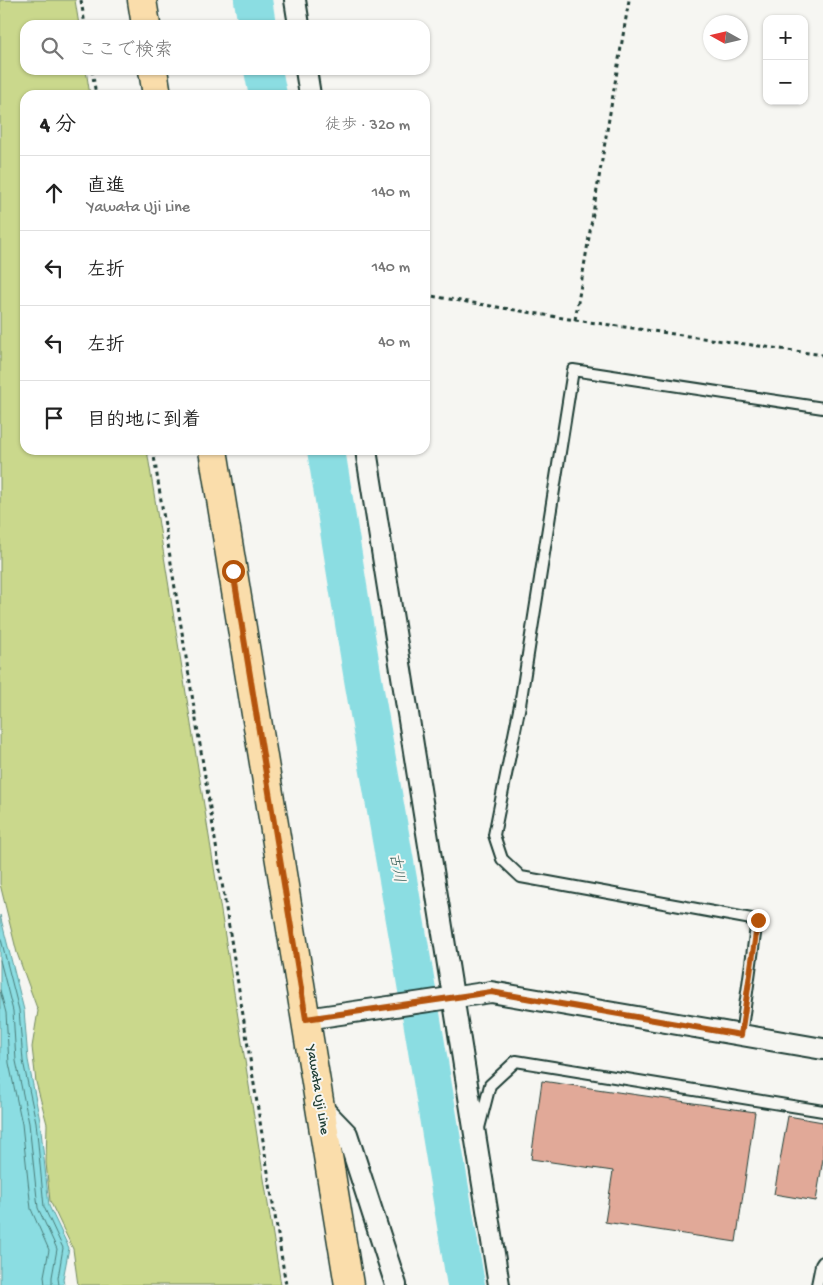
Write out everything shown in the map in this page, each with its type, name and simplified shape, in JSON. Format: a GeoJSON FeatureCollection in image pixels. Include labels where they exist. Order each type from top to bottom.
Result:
{"type":"FeatureCollection","features":[{"type":"Feature","properties":{"kind":"main road"},"geometry":{"type":"LineString","coordinates":[[142,0],[145,20]]}},
{"type":"Feature","properties":{"kind":"main road"},"geometry":{"type":"LineString","coordinates":[[154,75],[156,90]]}},
{"type":"Feature","properties":{"kind":"main road","name":"Yawata Uji Line"},"geometry":{"type":"LineString","coordinates":[[215,455],[349,1285]]}},
{"type":"Feature","properties":{"kind":"street"},"geometry":{"type":"LineString","coordinates":[[295,0],[298,20]]}},
{"type":"Feature","properties":{"kind":"street"},"geometry":{"type":"LineString","coordinates":[[307,75],[309,90]]}},
{"type":"Feature","properties":{"kind":"street"},"geometry":{"type":"LineString","coordinates":[[367,455],[499,1285]]}},
{"type":"Feature","properties":{"kind":"street"},"geometry":{"type":"LineString","coordinates":[[306,1019],[491,992],[823,1049]]}},
{"type":"Feature","properties":{"kind":"street"},"geometry":{"type":"LineString","coordinates":[[321,1107],[347,1134],[396,1285]]}},
{"type":"Feature","properties":{"kind":"lane"},"geometry":{"type":"LineString","coordinates":[[741,1035],[758,920],[522,877],[502,859],[494,835],[520,705],[573,370],[823,408]]}},
{"type":"Feature","properties":{"kind":"lane"},"geometry":{"type":"LineString","coordinates":[[476,1141],[490,1085],[516,1061],[823,1111]]}},
{"type":"Feature","properties":{"kind":"lane"},"geometry":{"type":"LineString","coordinates":[[817,1285],[823,1262]]}},
{"type":"Feature","properties":{"kind":"path"},"geometry":{"type":"LineString","coordinates":[[81,0],[84,20]]}},
{"type":"Feature","properties":{"kind":"path"},"geometry":{"type":"LineString","coordinates":[[575,320],[629,0]]}},
{"type":"Feature","properties":{"kind":"path"},"geometry":{"type":"LineString","coordinates":[[93,75],[95,90]]}},
{"type":"Feature","properties":{"kind":"path"},"geometry":{"type":"LineString","coordinates":[[430,296],[575,320],[823,355]]}},
{"type":"Feature","properties":{"kind":"path"},"geometry":{"type":"LineString","coordinates":[[153,455],[286,1285]]}},
{"type":"Feature","properties":{"kind":"green space"},"geometry":{"type":"Polygon","coordinates":[[[0,0],[75,0],[78,20],[20,20],[20,75],[87,75],[89,90],[20,90],[20,455],[148,455],[281,1285],[78,1285],[73,1249],[50,1201],[46,1163],[47,1124],[36,1082],[32,1047],[38,1011],[17,953],[0,884],[0,0]]]}},
{"type":"Feature","properties":{"kind":"water"},"geometry":{"type":"Polygon","coordinates":[[[0,915],[24,1010],[28,1060],[40,1121],[49,1206],[69,1248],[63,1279],[64,1285],[0,1285],[0,915]]]}},
{"type":"Feature","properties":{"kind":"building"},"geometry":{"type":"Polygon","coordinates":[[[542,1081],[755,1112],[736,1242],[605,1222],[613,1171],[531,1159],[542,1081]]]}},
{"type":"Feature","properties":{"kind":"building"},"geometry":{"type":"Polygon","coordinates":[[[788,1116],[823,1122],[823,1159],[816,1201],[774,1194],[788,1116]]]}},
{"type":"Feature","properties":{"kind":"waterway","name":"古川"},"geometry":{"type":"LineString","coordinates":[[253,0],[256,20]]}},
{"type":"Feature","properties":{"kind":"waterway","name":"古川"},"geometry":{"type":"LineString","coordinates":[[264,75],[267,90]]}},
{"type":"Feature","properties":{"kind":"waterway","name":"古川"},"geometry":{"type":"LineString","coordinates":[[327,455],[466,1285]]}},
{"type":"Feature","properties":{"kind":"route"},"geometry":{"type":"LineString","coordinates":[[233,571],[306,1019],[491,992],[741,1035],[758,920]]}}]}
